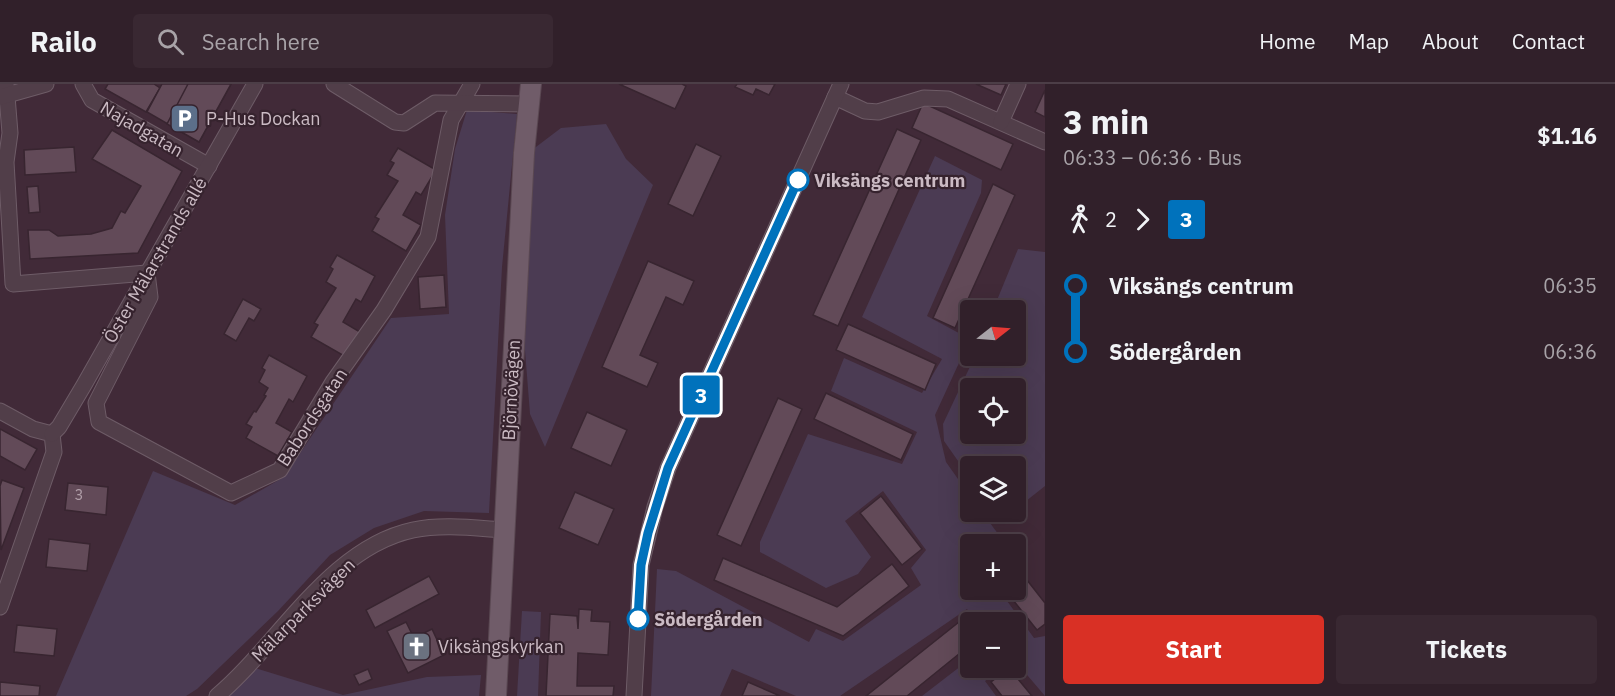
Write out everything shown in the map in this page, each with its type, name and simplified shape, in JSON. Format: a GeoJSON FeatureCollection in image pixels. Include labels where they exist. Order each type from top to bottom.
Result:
{"type":"FeatureCollection","features":[{"type":"Feature","properties":{"kind":"main road","name":"Björnövägen"},"geometry":{"type":"LineString","coordinates":[[496,696],[528,104],[531,84]]}},
{"type":"Feature","properties":{"kind":"street"},"geometry":{"type":"LineString","coordinates":[[46,84],[4,92],[10,133],[4,146],[13,284],[147,273]]}},
{"type":"Feature","properties":{"kind":"street","name":"Najadgatan"},"geometry":{"type":"LineString","coordinates":[[84,84],[92,100],[209,166]]}},
{"type":"Feature","properties":{"kind":"street","name":"Öster Mälarstrands allé"},"geometry":{"type":"LineString","coordinates":[[52,434],[59,427],[255,84]]}},
{"type":"Feature","properties":{"kind":"street"},"geometry":{"type":"LineString","coordinates":[[334,84],[394,122],[404,123],[435,103],[528,104]]}},
{"type":"Feature","properties":{"kind":"street"},"geometry":{"type":"LineString","coordinates":[[462,102],[472,84]]}},
{"type":"Feature","properties":{"kind":"street"},"geometry":{"type":"LineString","coordinates":[[1001,122],[1018,84]]}},
{"type":"Feature","properties":{"kind":"street"},"geometry":{"type":"LineString","coordinates":[[634,696],[641,565],[655,507],[668,468],[838,91],[865,111],[878,112],[924,98],[942,98],[1045,142]]}},
{"type":"Feature","properties":{"kind":"street","name":"Babordsgatan"},"geometry":{"type":"LineString","coordinates":[[147,273],[150,297],[96,403],[99,422],[231,493],[280,470],[333,382],[384,310],[428,237],[451,120],[462,102]]}},
{"type":"Feature","properties":{"kind":"street"},"geometry":{"type":"LineString","coordinates":[[0,411],[33,429],[52,434],[54,452],[0,607]]}},
{"type":"Feature","properties":{"kind":"street","name":"Mälarparksvägen"},"geometry":{"type":"LineString","coordinates":[[217,696],[336,572],[364,550],[388,538],[414,530],[450,527],[504,530]]}},
{"type":"Feature","properties":{"kind":"shaded area"},"geometry":{"type":"Polygon","coordinates":[[[467,110],[517,114],[502,267],[489,513],[424,511],[374,528],[330,555],[278,611],[197,689],[186,696],[56,696],[153,471],[235,505],[284,477],[391,318],[449,314],[445,215],[455,149],[467,110]]]}},
{"type":"Feature","properties":{"kind":"shaded area"},"geometry":{"type":"Polygon","coordinates":[[[606,124],[626,159],[653,185],[545,447],[530,414],[522,312],[532,150],[561,128],[606,124]]]}},
{"type":"Feature","properties":{"kind":"shaded area"},"geometry":{"type":"Polygon","coordinates":[[[935,156],[982,180],[981,193],[927,316],[960,334],[960,361],[935,415],[946,462],[960,482],[960,522],[989,522],[998,534],[960,534],[960,600],[1006,600],[1015,612],[969,612],[967,609],[960,612],[840,696],[796,696],[732,669],[720,696],[651,696],[657,569],[676,571],[809,642],[816,629],[843,641],[921,585],[911,568],[926,550],[883,491],[845,521],[871,557],[858,574],[826,588],[760,552],[760,542],[808,434],[902,464],[917,432],[831,391],[844,358],[922,393],[942,359],[862,317],[935,156]]]}},
{"type":"Feature","properties":{"kind":"shaded area"},"geometry":{"type":"Polygon","coordinates":[[[1018,249],[1045,252],[1045,486],[1026,501],[1026,456],[960,456],[960,464],[944,441],[943,424],[960,388],[960,444],[1026,444],[1026,378],[965,378],[970,366],[1026,366],[1026,300],[997,300],[1018,249]]]}},
{"type":"Feature","properties":{"kind":"shaded area"},"geometry":{"type":"Polygon","coordinates":[[[522,611],[541,612],[538,696],[517,696],[522,611]]]}},
{"type":"Feature","properties":{"kind":"shaded area"},"geometry":{"type":"Polygon","coordinates":[[[1026,627],[1034,638],[1045,636],[1045,696],[1026,674],[1026,627]]]}},
{"type":"Feature","properties":{"kind":"shaded area"},"geometry":{"type":"Polygon","coordinates":[[[960,667],[960,678],[989,678],[985,681],[996,696],[922,696],[960,667]]]}},
{"type":"Feature","properties":{"kind":"shaded area"},"geometry":{"type":"Polygon","coordinates":[[[255,668],[343,695],[427,677],[481,675],[479,696],[226,696],[255,668]]]}},
{"type":"Feature","properties":{"kind":"building"},"geometry":{"type":"Polygon","coordinates":[[[108,84],[154,84],[160,88],[146,112],[105,89],[108,84]]]}},
{"type":"Feature","properties":{"kind":"building","name":"P-Hus Dockan"},"geometry":{"type":"Polygon","coordinates":[[[162,84],[231,84],[199,142],[147,112],[162,84]]]}},
{"type":"Feature","properties":{"kind":"building","name":"P-Hus Dockan"},"geometry":{"type":"Polygon","coordinates":[[[188,84],[231,84],[199,142],[167,124],[188,84]]]}},
{"type":"Feature","properties":{"kind":"building"},"geometry":{"type":"Polygon","coordinates":[[[619,84],[682,84],[686,86],[675,109],[619,84]]]}},
{"type":"Feature","properties":{"kind":"building"},"geometry":{"type":"Polygon","coordinates":[[[737,84],[775,84],[769,95],[756,89],[753,95],[735,87],[737,84]]]}},
{"type":"Feature","properties":{"kind":"building"},"geometry":{"type":"Polygon","coordinates":[[[976,84],[1006,84],[1001,95],[976,84]]]}},
{"type":"Feature","properties":{"kind":"building"},"geometry":{"type":"Polygon","coordinates":[[[1045,90],[1045,117],[1035,112],[1045,90]]]}},
{"type":"Feature","properties":{"kind":"building"},"geometry":{"type":"Polygon","coordinates":[[[923,103],[1013,144],[1001,170],[912,128],[923,103]]]}},
{"type":"Feature","properties":{"kind":"building"},"geometry":{"type":"Polygon","coordinates":[[[897,129],[921,140],[838,326],[813,315],[897,129]]]}},
{"type":"Feature","properties":{"kind":"building"},"geometry":{"type":"Polygon","coordinates":[[[112,130],[182,171],[138,253],[30,259],[28,230],[49,230],[58,236],[91,234],[112,228],[121,211],[125,213],[141,186],[92,159],[112,130]]]}},
{"type":"Feature","properties":{"kind":"building"},"geometry":{"type":"Polygon","coordinates":[[[696,144],[721,156],[693,216],[668,204],[696,144]]]}},
{"type":"Feature","properties":{"kind":"building"},"geometry":{"type":"Polygon","coordinates":[[[74,147],[76,172],[25,175],[24,150],[74,147]]]}},
{"type":"Feature","properties":{"kind":"building"},"geometry":{"type":"Polygon","coordinates":[[[398,148],[436,170],[421,195],[416,192],[403,215],[421,225],[406,251],[372,231],[379,219],[375,217],[398,181],[387,175],[394,163],[390,161],[398,148]]]}},
{"type":"Feature","properties":{"kind":"building"},"geometry":{"type":"Polygon","coordinates":[[[993,184],[1015,195],[968,300],[960,300],[960,317],[955,328],[933,318],[993,184]]]}},
{"type":"Feature","properties":{"kind":"building"},"geometry":{"type":"Polygon","coordinates":[[[38,186],[40,212],[29,213],[27,187],[38,186]]]}},
{"type":"Feature","properties":{"kind":"building"},"geometry":{"type":"Polygon","coordinates":[[[337,255],[375,276],[361,302],[356,299],[343,322],[360,332],[346,357],[311,337],[318,325],[314,323],[336,288],[326,282],[333,269],[330,267],[337,255]]]}},
{"type":"Feature","properties":{"kind":"building"},"geometry":{"type":"Polygon","coordinates":[[[648,261],[694,281],[683,305],[666,297],[640,355],[658,363],[647,387],[602,367],[648,261]]]}},
{"type":"Feature","properties":{"kind":"building"},"geometry":{"type":"Polygon","coordinates":[[[444,275],[446,307],[420,309],[418,277],[444,275]]]}},
{"type":"Feature","properties":{"kind":"building"},"geometry":{"type":"Polygon","coordinates":[[[243,299],[261,309],[254,321],[249,318],[236,341],[224,334],[243,299]]]}},
{"type":"Feature","properties":{"kind":"building"},"geometry":{"type":"Polygon","coordinates":[[[848,324],[936,364],[925,390],[836,350],[848,324]]]}},
{"type":"Feature","properties":{"kind":"building"},"geometry":{"type":"Polygon","coordinates":[[[269,355],[307,376],[293,402],[289,399],[276,423],[292,432],[278,456],[246,438],[252,427],[246,424],[266,396],[264,395],[268,388],[259,382],[265,370],[262,368],[269,355]]]}},
{"type":"Feature","properties":{"kind":"building"},"geometry":{"type":"Polygon","coordinates":[[[826,393],[913,434],[901,460],[814,419],[826,393]]]}},
{"type":"Feature","properties":{"kind":"building"},"geometry":{"type":"Polygon","coordinates":[[[778,398],[802,409],[741,546],[717,535],[778,398]]]}},
{"type":"Feature","properties":{"kind":"building"},"geometry":{"type":"Polygon","coordinates":[[[587,412],[627,430],[611,466],[571,448],[587,412]]]}},
{"type":"Feature","properties":{"kind":"building"},"geometry":{"type":"Polygon","coordinates":[[[0,429],[37,449],[25,470],[0,456],[0,429]]]}},
{"type":"Feature","properties":{"kind":"building"},"geometry":{"type":"Polygon","coordinates":[[[2,480],[24,488],[1,550],[0,486],[2,480]]]}},
{"type":"Feature","properties":{"kind":"building"},"geometry":{"type":"Polygon","coordinates":[[[68,483],[108,487],[106,515],[65,510],[68,483]]]}},
{"type":"Feature","properties":{"kind":"building"},"geometry":{"type":"Polygon","coordinates":[[[575,492],[614,509],[598,545],[559,528],[575,492]]]}},
{"type":"Feature","properties":{"kind":"building"},"geometry":{"type":"Polygon","coordinates":[[[881,496],[922,549],[902,565],[860,513],[881,496]]]}},
{"type":"Feature","properties":{"kind":"building"},"geometry":{"type":"Polygon","coordinates":[[[49,539],[90,544],[87,571],[46,567],[49,539]]]}},
{"type":"Feature","properties":{"kind":"building"},"geometry":{"type":"Polygon","coordinates":[[[723,558],[837,607],[892,564],[909,586],[843,636],[714,580],[723,558]]]}},
{"type":"Feature","properties":{"kind":"building"},"geometry":{"type":"Polygon","coordinates":[[[429,576],[439,594],[375,628],[366,610],[429,576]]]}},
{"type":"Feature","properties":{"kind":"building"},"geometry":{"type":"Polygon","coordinates":[[[1026,579],[1045,603],[1045,624],[1037,630],[1026,616],[1026,612],[1023,612],[1013,600],[1026,600],[1026,579]]]}},
{"type":"Feature","properties":{"kind":"building"},"geometry":{"type":"Polygon","coordinates":[[[579,609],[592,610],[591,621],[610,622],[608,655],[578,653],[577,686],[614,686],[613,696],[546,696],[550,614],[577,616],[578,629],[579,609]]]}},
{"type":"Feature","properties":{"kind":"building"},"geometry":{"type":"Polygon","coordinates":[[[960,621],[960,653],[907,696],[866,696],[960,621]]]}},
{"type":"Feature","properties":{"kind":"building","name":"Viksängskyrkan"},"geometry":{"type":"Polygon","coordinates":[[[406,622],[414,638],[432,629],[444,655],[408,673],[387,631],[406,622]]]}},
{"type":"Feature","properties":{"kind":"building"},"geometry":{"type":"Polygon","coordinates":[[[17,625],[57,629],[54,656],[14,652],[17,625]]]}},
{"type":"Feature","properties":{"kind":"building"},"geometry":{"type":"Polygon","coordinates":[[[368,669],[372,679],[359,685],[354,675],[368,669]]]}},
{"type":"Feature","properties":{"kind":"building"},"geometry":{"type":"Polygon","coordinates":[[[996,678],[1017,678],[1032,696],[1002,696],[991,682],[996,678]]]}},
{"type":"Feature","properties":{"kind":"building"},"geometry":{"type":"Polygon","coordinates":[[[0,682],[40,686],[39,696],[0,696],[0,682]]]}},
{"type":"Feature","properties":{"kind":"building"},"geometry":{"type":"Polygon","coordinates":[[[748,682],[780,696],[742,696],[748,682]]]}},
{"type":"Feature","properties":{"kind":"bus line","name":"3"},"geometry":{"type":"LineString","coordinates":[[638,619],[641,565],[655,507],[668,468],[798,180]]}},
{"type":"Feature","properties":{"kind":"place","name":"P-Hus Dockan"},"geometry":{"type":"Point","coordinates":[185,118]}},
{"type":"Feature","properties":{"kind":"place","name":"Viksängs centrum"},"geometry":{"type":"Point","coordinates":[798,180]}},
{"type":"Feature","properties":{"kind":"place","name":"Södergården"},"geometry":{"type":"Point","coordinates":[638,619]}},
{"type":"Feature","properties":{"kind":"place","name":"Viksängskyrkan"},"geometry":{"type":"Point","coordinates":[417,646]}}]}
